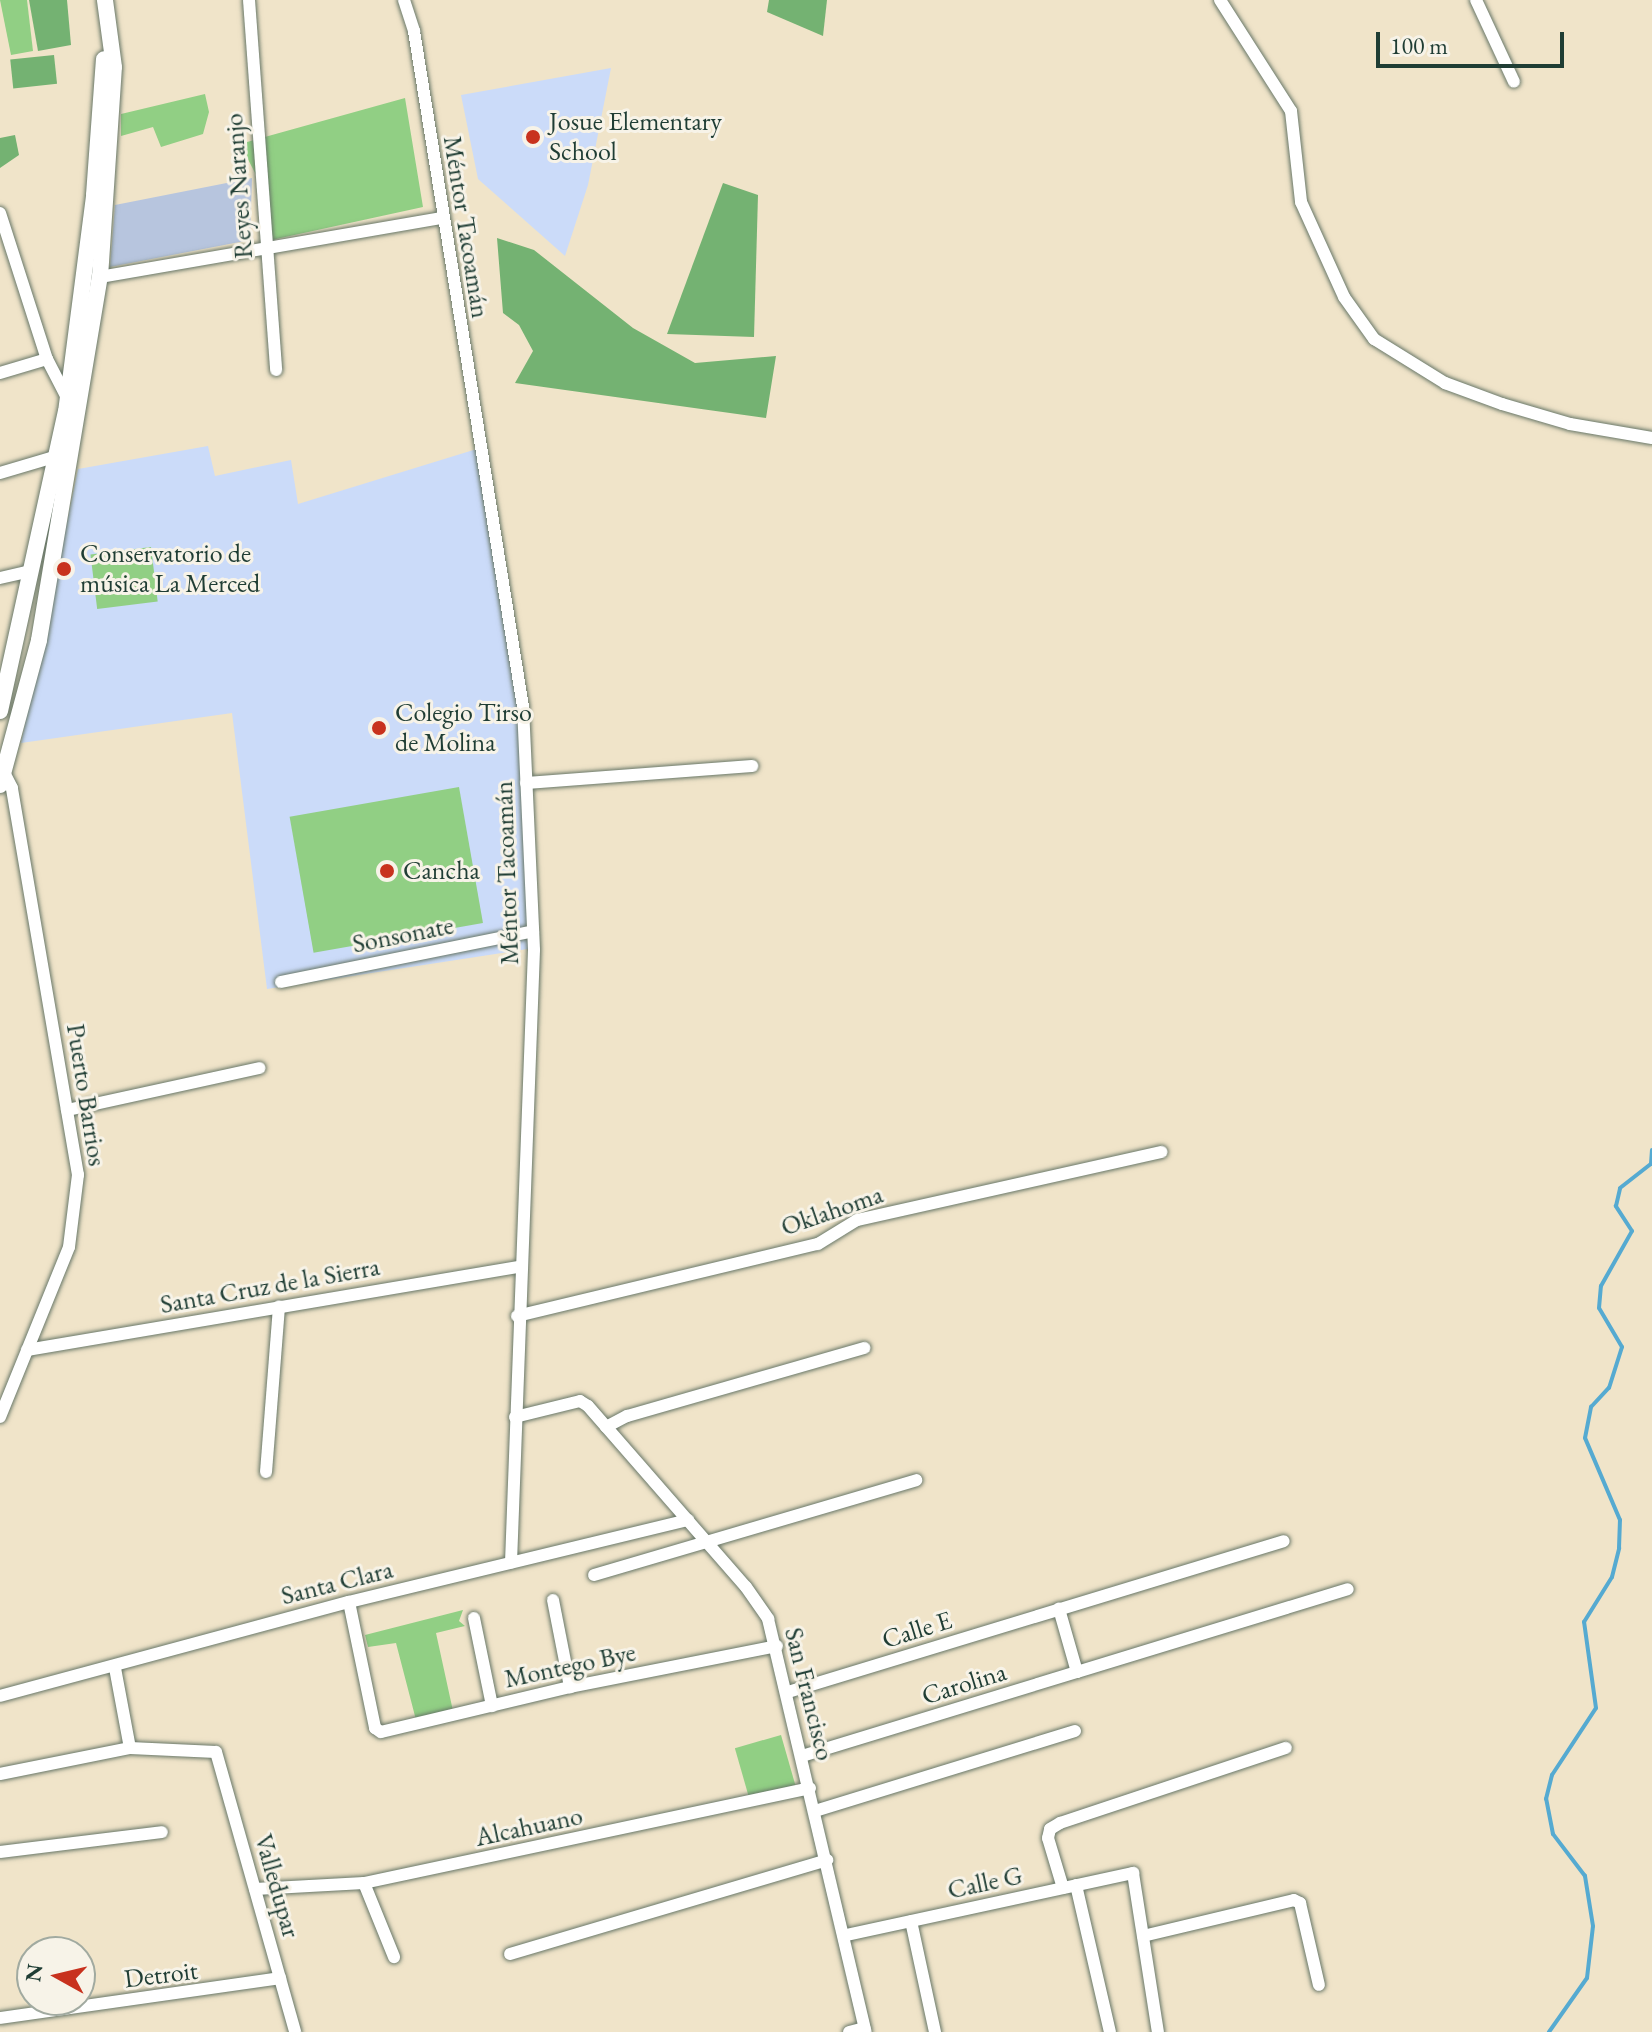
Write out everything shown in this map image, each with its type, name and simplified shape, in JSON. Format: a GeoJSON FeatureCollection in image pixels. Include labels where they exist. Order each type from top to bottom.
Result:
{"type":"FeatureCollection","features":[{"type":"Feature","properties":{"kind":"street"},"geometry":{"type":"LineString","coordinates":[[1,774],[39,640],[100,277],[114,67],[105,0]]}},
{"type":"Feature","properties":{"kind":"street","name":"Reyes Naranjo"},"geometry":{"type":"LineString","coordinates":[[249,0],[276,370]]}},
{"type":"Feature","properties":{"kind":"street","name":"Méntor Tacoamán"},"geometry":{"type":"LineString","coordinates":[[404,0],[414,31],[523,707],[533,931],[517,1316],[511,1563]]}},
{"type":"Feature","properties":{"kind":"street"},"geometry":{"type":"LineString","coordinates":[[1220,0],[1291,111],[1296,176],[1306,215],[1344,297],[1374,339],[1445,383],[1502,404],[1570,424],[1652,438]]}},
{"type":"Feature","properties":{"kind":"street"},"geometry":{"type":"LineString","coordinates":[[1476,0],[1514,82]]}},
{"type":"Feature","properties":{"kind":"street"},"geometry":{"type":"LineString","coordinates":[[0,711],[6,663],[57,456],[94,195],[108,22]]}},
{"type":"Feature","properties":{"kind":"street"},"geometry":{"type":"LineString","coordinates":[[0,213],[47,359],[66,396]]}},
{"type":"Feature","properties":{"kind":"street"},"geometry":{"type":"LineString","coordinates":[[100,277],[442,218]]}},
{"type":"Feature","properties":{"kind":"street"},"geometry":{"type":"LineString","coordinates":[[0,373],[47,359]]}},
{"type":"Feature","properties":{"kind":"street"},"geometry":{"type":"LineString","coordinates":[[0,473],[57,456]]}},
{"type":"Feature","properties":{"kind":"street"},"geometry":{"type":"LineString","coordinates":[[0,578],[31,571]]}},
{"type":"Feature","properties":{"kind":"street"},"geometry":{"type":"LineString","coordinates":[[526,783],[752,766]]}},
{"type":"Feature","properties":{"kind":"street","name":"Puerto Barrios"},"geometry":{"type":"LineString","coordinates":[[0,1417],[72,1236],[78,1175],[12,788],[1,774]]}},
{"type":"Feature","properties":{"kind":"street","name":"Sonsonate"},"geometry":{"type":"LineString","coordinates":[[281,982],[533,931]]}},
{"type":"Feature","properties":{"kind":"street"},"geometry":{"type":"LineString","coordinates":[[67,1110],[259,1068]]}},
{"type":"Feature","properties":{"kind":"street","name":"Oklahoma"},"geometry":{"type":"LineString","coordinates":[[517,1316],[818,1244],[857,1220],[1162,1152]]}},
{"type":"Feature","properties":{"kind":"street","name":"Santa Cruz de la Sierra"},"geometry":{"type":"LineString","coordinates":[[27,1350],[520,1267]]}},
{"type":"Feature","properties":{"kind":"street"},"geometry":{"type":"LineString","coordinates":[[266,1472],[279,1307]]}},
{"type":"Feature","properties":{"kind":"street"},"geometry":{"type":"LineString","coordinates":[[606,1427],[627,1416],[864,1348]]}},
{"type":"Feature","properties":{"kind":"street","name":"San Francisco"},"geometry":{"type":"LineString","coordinates":[[515,1417],[580,1401],[709,1544],[768,1619],[846,1935],[866,2030]]}},
{"type":"Feature","properties":{"kind":"street"},"geometry":{"type":"LineString","coordinates":[[594,1575],[709,1544],[916,1480]]}},
{"type":"Feature","properties":{"kind":"street","name":"Santa Clara"},"geometry":{"type":"LineString","coordinates":[[0,1696],[115,1668],[349,1602],[688,1520]]}},
{"type":"Feature","properties":{"kind":"street","name":"Calle E"},"geometry":{"type":"LineString","coordinates":[[788,1692],[1284,1541]]}},
{"type":"Feature","properties":{"kind":"street","name":"Carolina"},"geometry":{"type":"LineString","coordinates":[[802,1756],[1348,1589]]}},
{"type":"Feature","properties":{"kind":"street"},"geometry":{"type":"LineString","coordinates":[[553,1600],[570,1687]]}},
{"type":"Feature","properties":{"kind":"street","name":"Montego Bye"},"geometry":{"type":"LineString","coordinates":[[349,1602],[375,1728],[381,1732],[570,1687],[777,1646]]}},
{"type":"Feature","properties":{"kind":"street"},"geometry":{"type":"LineString","coordinates":[[1059,1609],[1077,1672]]}},
{"type":"Feature","properties":{"kind":"street"},"geometry":{"type":"LineString","coordinates":[[474,1618],[492,1706]]}},
{"type":"Feature","properties":{"kind":"street"},"geometry":{"type":"LineString","coordinates":[[0,1774],[130,1748],[115,1668]]}},
{"type":"Feature","properties":{"kind":"street"},"geometry":{"type":"LineString","coordinates":[[815,1811],[1075,1731]]}},
{"type":"Feature","properties":{"kind":"street","name":"Valledupar"},"geometry":{"type":"LineString","coordinates":[[130,1748],[216,1752],[295,2032]]}},
{"type":"Feature","properties":{"kind":"street"},"geometry":{"type":"LineString","coordinates":[[1063,1888],[1048,1838],[1050,1829],[1060,1823],[1286,1748]]}},
{"type":"Feature","properties":{"kind":"street","name":"Alcahuano"},"geometry":{"type":"LineString","coordinates":[[255,1889],[364,1883],[810,1788]]}},
{"type":"Feature","properties":{"kind":"street"},"geometry":{"type":"LineString","coordinates":[[0,1852],[162,1832]]}},
{"type":"Feature","properties":{"kind":"street"},"geometry":{"type":"LineString","coordinates":[[510,1954],[827,1860]]}},
{"type":"Feature","properties":{"kind":"street","name":"Calle G"},"geometry":{"type":"LineString","coordinates":[[846,1935],[1133,1873],[1143,1936]]}},
{"type":"Feature","properties":{"kind":"street"},"geometry":{"type":"LineString","coordinates":[[364,1883],[394,1957]]}},
{"type":"Feature","properties":{"kind":"street"},"geometry":{"type":"LineString","coordinates":[[1076,1885],[1110,2032]]}},
{"type":"Feature","properties":{"kind":"street"},"geometry":{"type":"LineString","coordinates":[[1158,2032],[1143,1936],[1294,1900],[1300,1903],[1319,1985]]}},
{"type":"Feature","properties":{"kind":"street"},"geometry":{"type":"LineString","coordinates":[[911,1921],[935,2032]]}},
{"type":"Feature","properties":{"kind":"street","name":"Detroit"},"geometry":{"type":"LineString","coordinates":[[0,2018],[280,1978]]}},
{"type":"Feature","properties":{"kind":"street"},"geometry":{"type":"LineString","coordinates":[[849,2032],[866,2030]]}},
{"type":"Feature","properties":{"kind":"shaded area","name":"Josue Elementary School"},"geometry":{"type":"Polygon","coordinates":[[[611,68],[588,185],[565,256],[478,179],[461,95],[611,68]]]}},
{"type":"Feature","properties":{"kind":"shaded area"},"geometry":{"type":"Polygon","coordinates":[[[252,178],[250,240],[110,267],[115,205],[252,178]]]}},
{"type":"Feature","properties":{"kind":"shaded area","name":"Colegio Tirso de Molina"},"geometry":{"type":"Polygon","coordinates":[[[208,446],[215,476],[291,460],[298,504],[480,448],[523,706],[534,948],[267,989],[232,713],[21,743],[78,469],[208,446]]]}},
{"type":"Feature","properties":{"kind":"green space"},"geometry":{"type":"Polygon","coordinates":[[[0,0],[27,0],[33,51],[11,55],[0,0]]]}},
{"type":"Feature","properties":{"kind":"green space"},"geometry":{"type":"Polygon","coordinates":[[[29,0],[67,0],[71,45],[38,51],[29,0]]]}},
{"type":"Feature","properties":{"kind":"green space"},"geometry":{"type":"Polygon","coordinates":[[[769,0],[827,0],[823,36],[767,12],[769,0]]]}},
{"type":"Feature","properties":{"kind":"green space"},"geometry":{"type":"Polygon","coordinates":[[[54,55],[57,84],[13,88],[10,60],[54,55]]]}},
{"type":"Feature","properties":{"kind":"green space"},"geometry":{"type":"Polygon","coordinates":[[[205,94],[209,112],[203,134],[161,147],[153,127],[121,136],[121,114],[205,94]]]}},
{"type":"Feature","properties":{"kind":"green space"},"geometry":{"type":"Polygon","coordinates":[[[405,98],[423,207],[267,241],[265,192],[240,144],[405,98]]]}},
{"type":"Feature","properties":{"kind":"green space"},"geometry":{"type":"Polygon","coordinates":[[[15,135],[19,155],[0,168],[0,138],[15,135]]]}},
{"type":"Feature","properties":{"kind":"green space"},"geometry":{"type":"Polygon","coordinates":[[[723,183],[758,195],[754,337],[667,334],[723,183]]]}},
{"type":"Feature","properties":{"kind":"green space"},"geometry":{"type":"Polygon","coordinates":[[[497,238],[534,250],[633,328],[695,363],[776,356],[766,418],[515,383],[533,351],[519,325],[503,313],[497,238]]]}},
{"type":"Feature","properties":{"kind":"green space"},"geometry":{"type":"Polygon","coordinates":[[[151,547],[158,602],[97,609],[90,554],[151,547]]]}},
{"type":"Feature","properties":{"kind":"green space","name":"Cancha"},"geometry":{"type":"Polygon","coordinates":[[[459,787],[483,923],[314,953],[290,817],[459,787]]]}},
{"type":"Feature","properties":{"kind":"green space"},"geometry":{"type":"Polygon","coordinates":[[[463,1610],[459,1621],[465,1626],[436,1633],[453,1711],[416,1720],[396,1643],[368,1647],[365,1635],[463,1610]]]}},
{"type":"Feature","properties":{"kind":"green space"},"geometry":{"type":"Polygon","coordinates":[[[781,1735],[795,1785],[749,1798],[735,1748],[781,1735]]]}},
{"type":"Feature","properties":{"kind":"waterway"},"geometry":{"type":"LineString","coordinates":[[1549,2032],[1587,1978],[1593,1926],[1585,1876],[1553,1834],[1546,1799],[1552,1775],[1596,1708],[1584,1622],[1612,1577],[1619,1548],[1620,1520],[1585,1438],[1591,1407],[1609,1388],[1622,1347],[1599,1308],[1601,1286],[1632,1231],[1616,1206],[1620,1188],[1651,1164],[1652,1150]]}},
{"type":"Feature","properties":{"kind":"place","name":"Josue Elementary School"},"geometry":{"type":"Point","coordinates":[533,137]}},
{"type":"Feature","properties":{"kind":"place","name":"Conservatorio de música La Merced"},"geometry":{"type":"Point","coordinates":[64,569]}},
{"type":"Feature","properties":{"kind":"place","name":"Colegio Tirso de Molina"},"geometry":{"type":"Point","coordinates":[379,728]}},
{"type":"Feature","properties":{"kind":"place","name":"Cancha"},"geometry":{"type":"Point","coordinates":[387,871]}}]}
